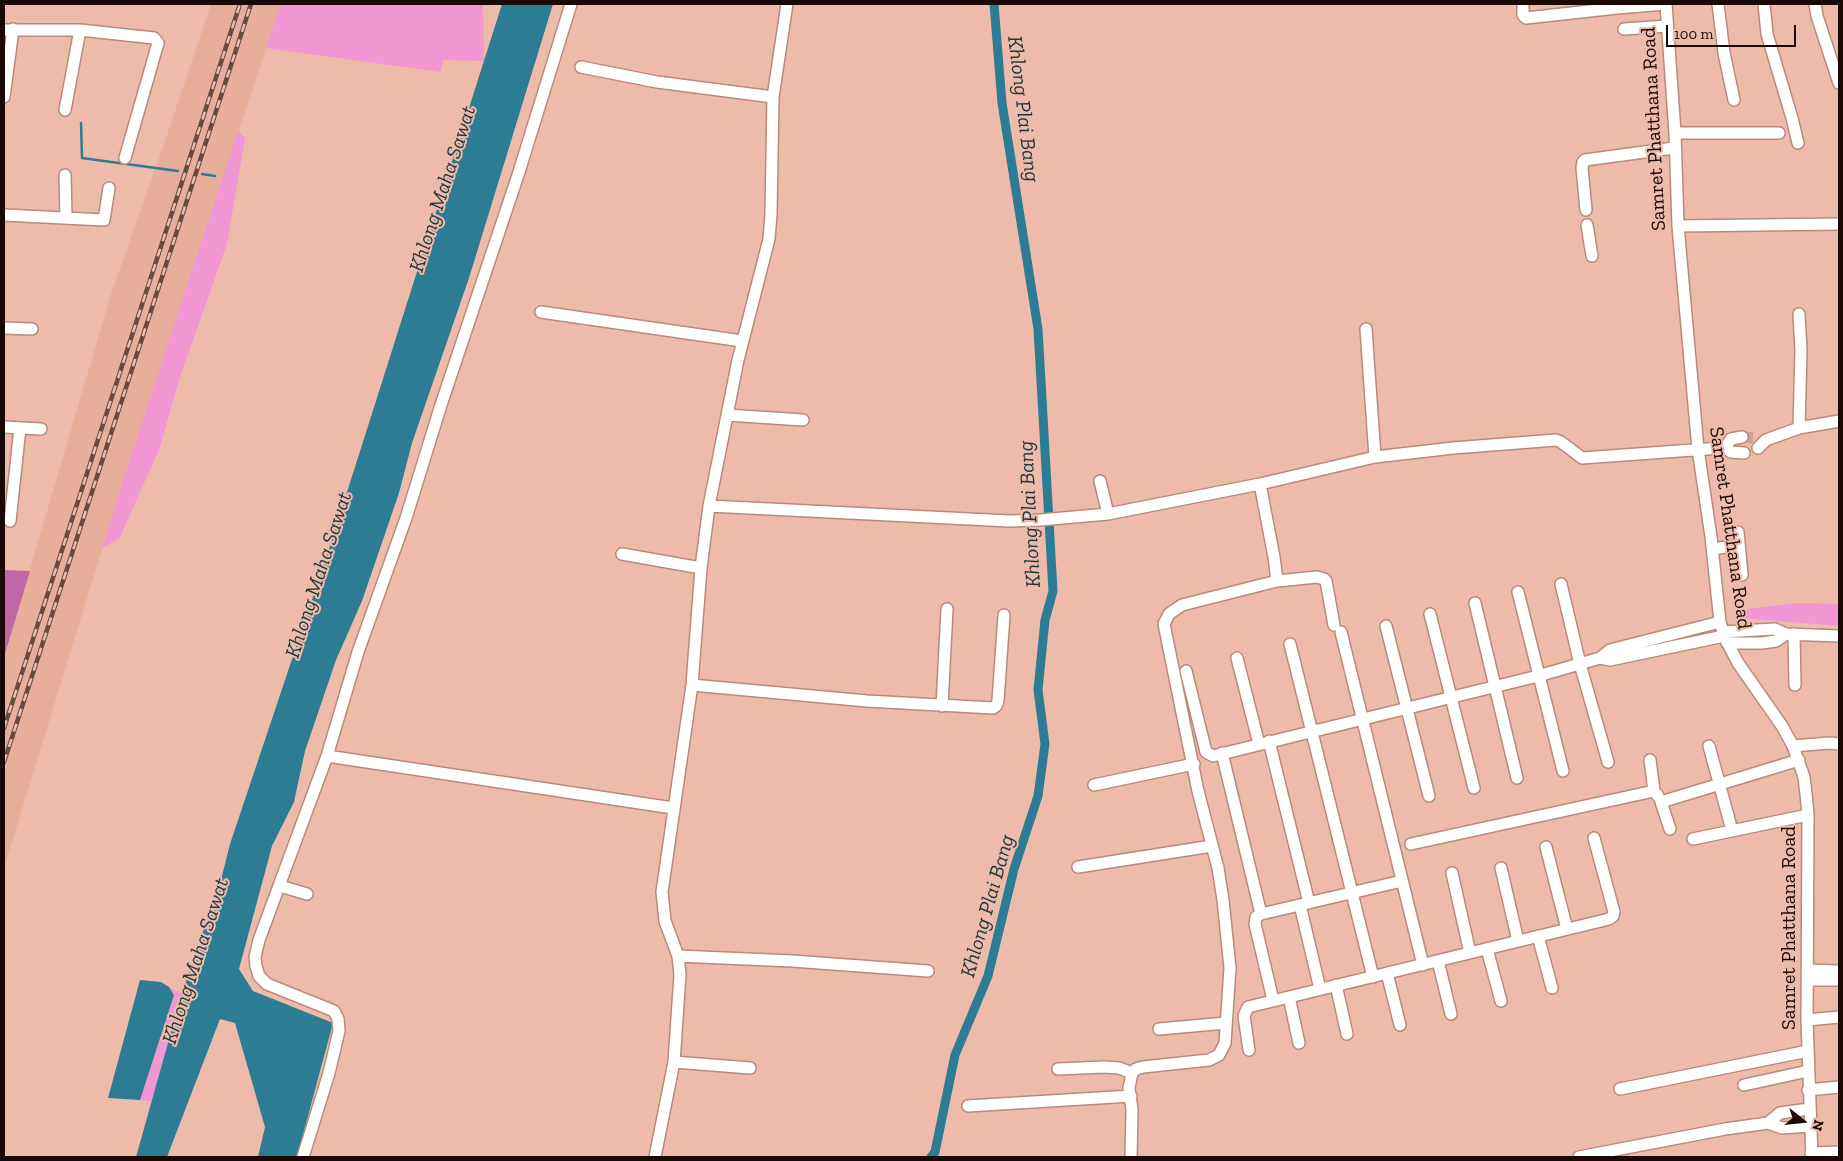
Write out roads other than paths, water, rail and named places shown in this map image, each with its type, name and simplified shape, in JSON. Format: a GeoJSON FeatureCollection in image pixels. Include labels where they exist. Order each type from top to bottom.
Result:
{"type":"FeatureCollection","features":[{"type":"Feature","properties":{"kind":"street"},"geometry":{"type":"LineString","coordinates":[[303,1157],[329,1073],[339,1031],[338,1019],[334,1011],[267,984],[259,976],[255,957],[327,756],[358,652],[406,518],[440,405],[519,172],[572,4]]}},
{"type":"Feature","properties":{"kind":"street"},"geometry":{"type":"LineString","coordinates":[[656,1157],[674,1062],[680,975],[678,956],[667,928],[662,908],[662,892],[692,685],[701,568],[709,506],[742,341],[769,239],[773,97],[786,4]]}},
{"type":"Feature","properties":{"kind":"street"},"geometry":{"type":"LineString","coordinates":[[1523,4],[1523,15],[1526,18],[1570,9],[1666,4]]}},
{"type":"Feature","properties":{"kind":"street","name":"Samret Phatthana Road"},"geometry":{"type":"LineString","coordinates":[[1666,4],[1675,133],[1678,226],[1702,449],[1726,547],[1724,633],[1738,663],[1782,726],[1793,746],[1804,777],[1808,815],[1807,1020],[1808,1090],[1812,1155]]}},
{"type":"Feature","properties":{"kind":"street"},"geometry":{"type":"LineString","coordinates":[[1718,4],[1724,53],[1734,100]]}},
{"type":"Feature","properties":{"kind":"street"},"geometry":{"type":"LineString","coordinates":[[1764,4],[1767,34],[1798,143]]}},
{"type":"Feature","properties":{"kind":"street"},"geometry":{"type":"LineString","coordinates":[[1815,4],[1817,16],[1839,83]]}},
{"type":"Feature","properties":{"kind":"street"},"geometry":{"type":"LineString","coordinates":[[1624,29],[1667,26]]}},
{"type":"Feature","properties":{"kind":"street"},"geometry":{"type":"LineString","coordinates":[[4,97],[8,29],[80,30],[154,38],[158,43],[125,158]]}},
{"type":"Feature","properties":{"kind":"street"},"geometry":{"type":"LineString","coordinates":[[65,110],[80,30]]}},
{"type":"Feature","properties":{"kind":"street"},"geometry":{"type":"LineString","coordinates":[[581,67],[657,82],[773,97]]}},
{"type":"Feature","properties":{"kind":"street"},"geometry":{"type":"LineString","coordinates":[[1675,133],[1779,133]]}},
{"type":"Feature","properties":{"kind":"street"},"geometry":{"type":"LineString","coordinates":[[1586,210],[1582,168],[1585,160],[1674,148]]}},
{"type":"Feature","properties":{"kind":"street"},"geometry":{"type":"LineString","coordinates":[[65,175],[66,218]]}},
{"type":"Feature","properties":{"kind":"street"},"geometry":{"type":"LineString","coordinates":[[4,215],[104,220],[109,188]]}},
{"type":"Feature","properties":{"kind":"street"},"geometry":{"type":"LineString","coordinates":[[1678,226],[1839,224]]}},
{"type":"Feature","properties":{"kind":"street"},"geometry":{"type":"LineString","coordinates":[[1587,225],[1592,256]]}},
{"type":"Feature","properties":{"kind":"street"},"geometry":{"type":"LineString","coordinates":[[541,312],[742,341]]}},
{"type":"Feature","properties":{"kind":"street"},"geometry":{"type":"LineString","coordinates":[[1799,314],[1801,351],[1799,428]]}},
{"type":"Feature","properties":{"kind":"street"},"geometry":{"type":"LineString","coordinates":[[4,328],[32,329]]}},
{"type":"Feature","properties":{"kind":"street"},"geometry":{"type":"LineString","coordinates":[[1366,329],[1375,457]]}},
{"type":"Feature","properties":{"kind":"street"},"geometry":{"type":"LineString","coordinates":[[727,415],[803,420]]}},
{"type":"Feature","properties":{"kind":"street"},"geometry":{"type":"LineString","coordinates":[[1760,442],[1799,428],[1839,421]]}},
{"type":"Feature","properties":{"kind":"street"},"geometry":{"type":"LineString","coordinates":[[4,427],[41,429]]}},
{"type":"Feature","properties":{"kind":"street"},"geometry":{"type":"LineString","coordinates":[[10,521],[20,428]]}},
{"type":"Feature","properties":{"kind":"street"},"geometry":{"type":"LineString","coordinates":[[1723,448],[1731,439],[1742,437]]}},
{"type":"Feature","properties":{"kind":"street"},"geometry":{"type":"LineString","coordinates":[[709,506],[1009,522],[1108,514],[1260,484],[1375,457],[1453,448],[1556,440],[1582,458],[1723,448],[1731,452],[1744,453]]}},
{"type":"Feature","properties":{"kind":"street"},"geometry":{"type":"LineString","coordinates":[[1100,481],[1108,514]]}},
{"type":"Feature","properties":{"kind":"street"},"geometry":{"type":"LineString","coordinates":[[1260,484],[1277,581]]}},
{"type":"Feature","properties":{"kind":"street"},"geometry":{"type":"LineString","coordinates":[[1738,532],[1726,547],[1742,575]]}},
{"type":"Feature","properties":{"kind":"street"},"geometry":{"type":"LineString","coordinates":[[622,554],[701,568]]}},
{"type":"Feature","properties":{"kind":"street"},"geometry":{"type":"LineString","coordinates":[[1131,1157],[1131,1096],[1129,1088],[1132,1073],[1142,1067],[1209,1060],[1219,1055],[1225,1043],[1230,968],[1222,892],[1198,791],[1164,624],[1168,614],[1182,605],[1277,581],[1317,577],[1326,581],[1337,628],[1363,719],[1423,964]]}},
{"type":"Feature","properties":{"kind":"street"},"geometry":{"type":"LineString","coordinates":[[1561,584],[1580,664],[1608,762]]}},
{"type":"Feature","properties":{"kind":"street"},"geometry":{"type":"LineString","coordinates":[[1518,592],[1563,771]]}},
{"type":"Feature","properties":{"kind":"street"},"geometry":{"type":"LineString","coordinates":[[1475,603],[1517,778]]}},
{"type":"Feature","properties":{"kind":"street"},"geometry":{"type":"LineString","coordinates":[[942,706],[947,609]]}},
{"type":"Feature","properties":{"kind":"street"},"geometry":{"type":"LineString","coordinates":[[1430,614],[1474,788]]}},
{"type":"Feature","properties":{"kind":"street"},"geometry":{"type":"LineString","coordinates":[[692,685],[867,701],[988,709],[996,706],[1004,615]]}},
{"type":"Feature","properties":{"kind":"street"},"geometry":{"type":"LineString","coordinates":[[1386,626],[1429,796]]}},
{"type":"Feature","properties":{"kind":"street"},"geometry":{"type":"LineString","coordinates":[[1186,670],[1206,752],[1213,756],[1538,676],[1600,658],[1610,660],[1648,646],[1724,633],[1776,641],[1790,634],[1839,636]]}},
{"type":"Feature","properties":{"kind":"street"},"geometry":{"type":"LineString","coordinates":[[1790,634],[1795,685]]}},
{"type":"Feature","properties":{"kind":"street"},"geometry":{"type":"LineString","coordinates":[[1290,644],[1373,977]]}},
{"type":"Feature","properties":{"kind":"street"},"geometry":{"type":"LineString","coordinates":[[1237,658],[1264,743],[1304,904],[1320,989]]}},
{"type":"Feature","properties":{"kind":"street"},"geometry":{"type":"LineString","coordinates":[[1793,746],[1839,744]]}},
{"type":"Feature","properties":{"kind":"street"},"geometry":{"type":"LineString","coordinates":[[1709,746],[1730,823]]}},
{"type":"Feature","properties":{"kind":"street"},"geometry":{"type":"LineString","coordinates":[[1222,753],[1261,914]]}},
{"type":"Feature","properties":{"kind":"street"},"geometry":{"type":"LineString","coordinates":[[327,756],[673,808]]}},
{"type":"Feature","properties":{"kind":"street"},"geometry":{"type":"LineString","coordinates":[[1650,760],[1654,791],[1661,802],[1670,829]]}},
{"type":"Feature","properties":{"kind":"street"},"geometry":{"type":"LineString","coordinates":[[1661,802],[1799,760]]}},
{"type":"Feature","properties":{"kind":"street"},"geometry":{"type":"LineString","coordinates":[[1094,785],[1194,764]]}},
{"type":"Feature","properties":{"kind":"street"},"geometry":{"type":"LineString","coordinates":[[1411,844],[1654,791]]}},
{"type":"Feature","properties":{"kind":"street"},"geometry":{"type":"LineString","coordinates":[[1692,839],[1808,815]]}},
{"type":"Feature","properties":{"kind":"street"},"geometry":{"type":"LineString","coordinates":[[1249,1050],[1244,1016],[1245,1010],[1248,1007],[1609,919],[1614,912],[1594,838]]}},
{"type":"Feature","properties":{"kind":"street"},"geometry":{"type":"LineString","coordinates":[[1078,867],[1212,846]]}},
{"type":"Feature","properties":{"kind":"street"},"geometry":{"type":"LineString","coordinates":[[1546,846],[1567,929]]}},
{"type":"Feature","properties":{"kind":"street"},"geometry":{"type":"LineString","coordinates":[[1501,868],[1518,941]]}},
{"type":"Feature","properties":{"kind":"street"},"geometry":{"type":"LineString","coordinates":[[1452,873],[1470,953]]}},
{"type":"Feature","properties":{"kind":"street"},"geometry":{"type":"LineString","coordinates":[[1273,1000],[1255,924],[1256,917],[1261,914],[1402,881]]}},
{"type":"Feature","properties":{"kind":"street"},"geometry":{"type":"LineString","coordinates":[[280,886],[307,894]]}},
{"type":"Feature","properties":{"kind":"street"},"geometry":{"type":"LineString","coordinates":[[1538,936],[1552,988]]}},
{"type":"Feature","properties":{"kind":"street"},"geometry":{"type":"LineString","coordinates":[[1487,949],[1501,1001]]}},
{"type":"Feature","properties":{"kind":"street"},"geometry":{"type":"LineString","coordinates":[[678,956],[792,961],[928,971]]}},
{"type":"Feature","properties":{"kind":"street"},"geometry":{"type":"LineString","coordinates":[[1438,961],[1451,1014]]}},
{"type":"Feature","properties":{"kind":"street"},"geometry":{"type":"LineString","coordinates":[[1807,975],[1839,971]]}},
{"type":"Feature","properties":{"kind":"street"},"geometry":{"type":"LineString","coordinates":[[1387,973],[1400,1025]]}},
{"type":"Feature","properties":{"kind":"street"},"geometry":{"type":"LineString","coordinates":[[1807,975],[1839,980]]}},
{"type":"Feature","properties":{"kind":"street"},"geometry":{"type":"LineString","coordinates":[[1336,985],[1348,1034]]}},
{"type":"Feature","properties":{"kind":"street"},"geometry":{"type":"LineString","coordinates":[[1289,996],[1299,1043]]}},
{"type":"Feature","properties":{"kind":"street"},"geometry":{"type":"LineString","coordinates":[[1807,1020],[1839,1017]]}},
{"type":"Feature","properties":{"kind":"street"},"geometry":{"type":"LineString","coordinates":[[1160,1029],[1226,1024]]}},
{"type":"Feature","properties":{"kind":"street"},"geometry":{"type":"LineString","coordinates":[[1620,1089],[1808,1051]]}},
{"type":"Feature","properties":{"kind":"street"},"geometry":{"type":"LineString","coordinates":[[674,1062],[750,1068]]}},
{"type":"Feature","properties":{"kind":"street"},"geometry":{"type":"LineString","coordinates":[[1058,1070],[1104,1067],[1119,1068],[1132,1073]]}},
{"type":"Feature","properties":{"kind":"street"},"geometry":{"type":"LineString","coordinates":[[1744,1085],[1808,1071]]}},
{"type":"Feature","properties":{"kind":"street"},"geometry":{"type":"LineString","coordinates":[[1808,1090],[1839,1088]]}},
{"type":"Feature","properties":{"kind":"street"},"geometry":{"type":"LineString","coordinates":[[968,1106],[1131,1096]]}},
{"type":"Feature","properties":{"kind":"street"},"geometry":{"type":"LineString","coordinates":[[1768,1123],[1780,1113],[1809,1109]]}},
{"type":"Feature","properties":{"kind":"street"},"geometry":{"type":"LineString","coordinates":[[1579,1157],[1725,1129],[1768,1123],[1782,1128],[1810,1126]]}},
{"type":"Feature","properties":{"kind":"street"},"geometry":{"type":"LineString","coordinates":[[1812,1155],[1839,1152]]}},
{"type":"Feature","properties":{"kind":"water","name":"Khlong Maha Sawat"},"geometry":{"type":"Polygon","coordinates":[[[502,4],[553,4],[469,278],[412,443],[399,493],[362,601],[336,660],[305,751],[294,802],[272,846],[239,969],[253,991],[333,1023],[297,1157],[258,1157],[265,1127],[235,1023],[220,1019],[167,1157],[136,1157],[182,993],[328,552],[502,4]]]}},
{"type":"Feature","properties":{"kind":"water"},"geometry":{"type":"Polygon","coordinates":[[[140,980],[161,982],[169,987],[174,995],[140,1100],[108,1098],[140,980]]]}},
{"type":"Feature","properties":{"kind":"waterway","name":"Khlong Plai Bang"},"geometry":{"type":"LineString","coordinates":[[931,1157],[935,1152],[955,1055],[988,976],[1014,869],[1038,796],[1045,744],[1038,690],[1045,620],[1053,591],[1038,329],[1002,103],[994,4]]}},
{"type":"Feature","properties":{"kind":"waterway"},"geometry":{"type":"LineString","coordinates":[[81,123],[82,158],[178,171]]}},
{"type":"Feature","properties":{"kind":"waterway"},"geometry":{"type":"LineString","coordinates":[[202,174],[215,176]]}},
{"type":"Feature","properties":{"kind":"tunnel"},"geometry":{"type":"LineString","coordinates":[[1742,437],[1756,438]]}},
{"type":"Feature","properties":{"kind":"railway"},"geometry":{"type":"LineString","coordinates":[[4,728],[240,4]]}},
{"type":"Feature","properties":{"kind":"railway"},"geometry":{"type":"LineString","coordinates":[[4,762],[251,4]]}}]}
